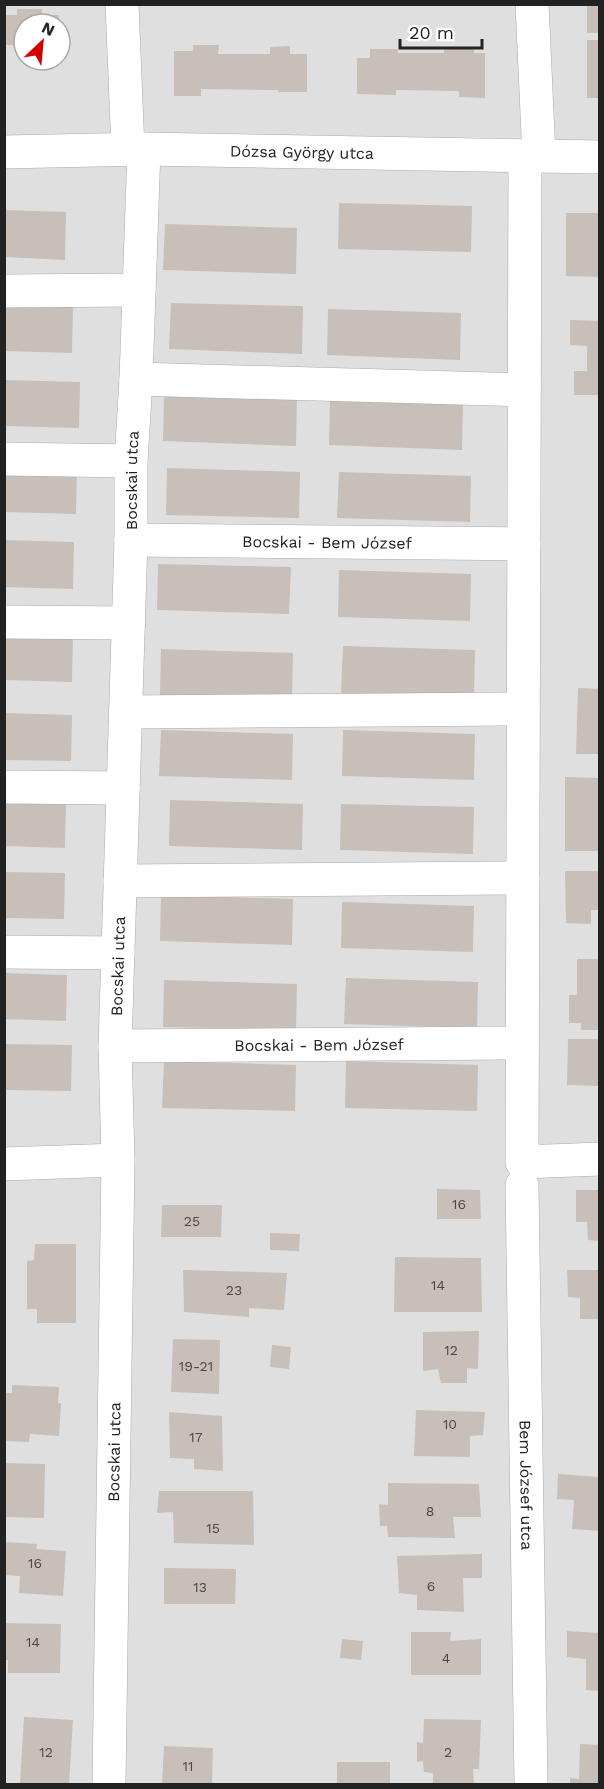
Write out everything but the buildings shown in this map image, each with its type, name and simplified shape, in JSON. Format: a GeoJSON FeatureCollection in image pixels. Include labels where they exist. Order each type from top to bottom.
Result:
{"type":"FeatureCollection","features":[{"type":"Feature","properties":{"kind":"street","name":"Bocskai utca"},"geometry":{"type":"LineString","coordinates":[[109,1785],[118,1160],[115,1046],[129,623],[131,461],[139,290],[136,150],[122,4]]}},
{"type":"Feature","properties":{"kind":"street","name":"Bem József utca"},"geometry":{"type":"LineString","coordinates":[[531,1785],[522,1043],[524,390],[532,156],[532,4]]}},
{"type":"Feature","properties":{"kind":"street","name":"Dózsa György utca"},"geometry":{"type":"LineString","coordinates":[[4,152],[136,150],[600,157]]}},
{"type":"Feature","properties":{"kind":"street"},"geometry":{"type":"LineString","coordinates":[[4,291],[139,290]]}},
{"type":"Feature","properties":{"kind":"street"},"geometry":{"type":"LineString","coordinates":[[136,378],[524,390]]}},
{"type":"Feature","properties":{"kind":"street"},"geometry":{"type":"LineString","coordinates":[[4,459],[131,461]]}},
{"type":"Feature","properties":{"kind":"street","name":"Bocskai - Bem József"},"geometry":{"type":"LineString","coordinates":[[131,540],[524,544]]}},
{"type":"Feature","properties":{"kind":"street"},"geometry":{"type":"LineString","coordinates":[[4,622],[129,623]]}},
{"type":"Feature","properties":{"kind":"street"},"geometry":{"type":"LineString","coordinates":[[126,712],[523,709]]}},
{"type":"Feature","properties":{"kind":"street"},"geometry":{"type":"LineString","coordinates":[[4,787],[123,788]]}},
{"type":"Feature","properties":{"kind":"street"},"geometry":{"type":"LineString","coordinates":[[120,881],[523,878]]}},
{"type":"Feature","properties":{"kind":"street"},"geometry":{"type":"LineString","coordinates":[[4,952],[118,953]]}},
{"type":"Feature","properties":{"kind":"street","name":"Bocskai - Bem József"},"geometry":{"type":"LineString","coordinates":[[115,1046],[522,1043]]}},
{"type":"Feature","properties":{"kind":"street"},"geometry":{"type":"LineString","coordinates":[[522,1173],[600,1159]]}},
{"type":"Feature","properties":{"kind":"street"},"geometry":{"type":"LineString","coordinates":[[4,1164],[118,1160]]}},
{"type":"Feature","properties":{"kind":"shaded area"},"geometry":{"type":"Polygon","coordinates":[[[76,4],[599,5],[599,1784],[5,1784],[5,6],[76,4]]]}}]}
